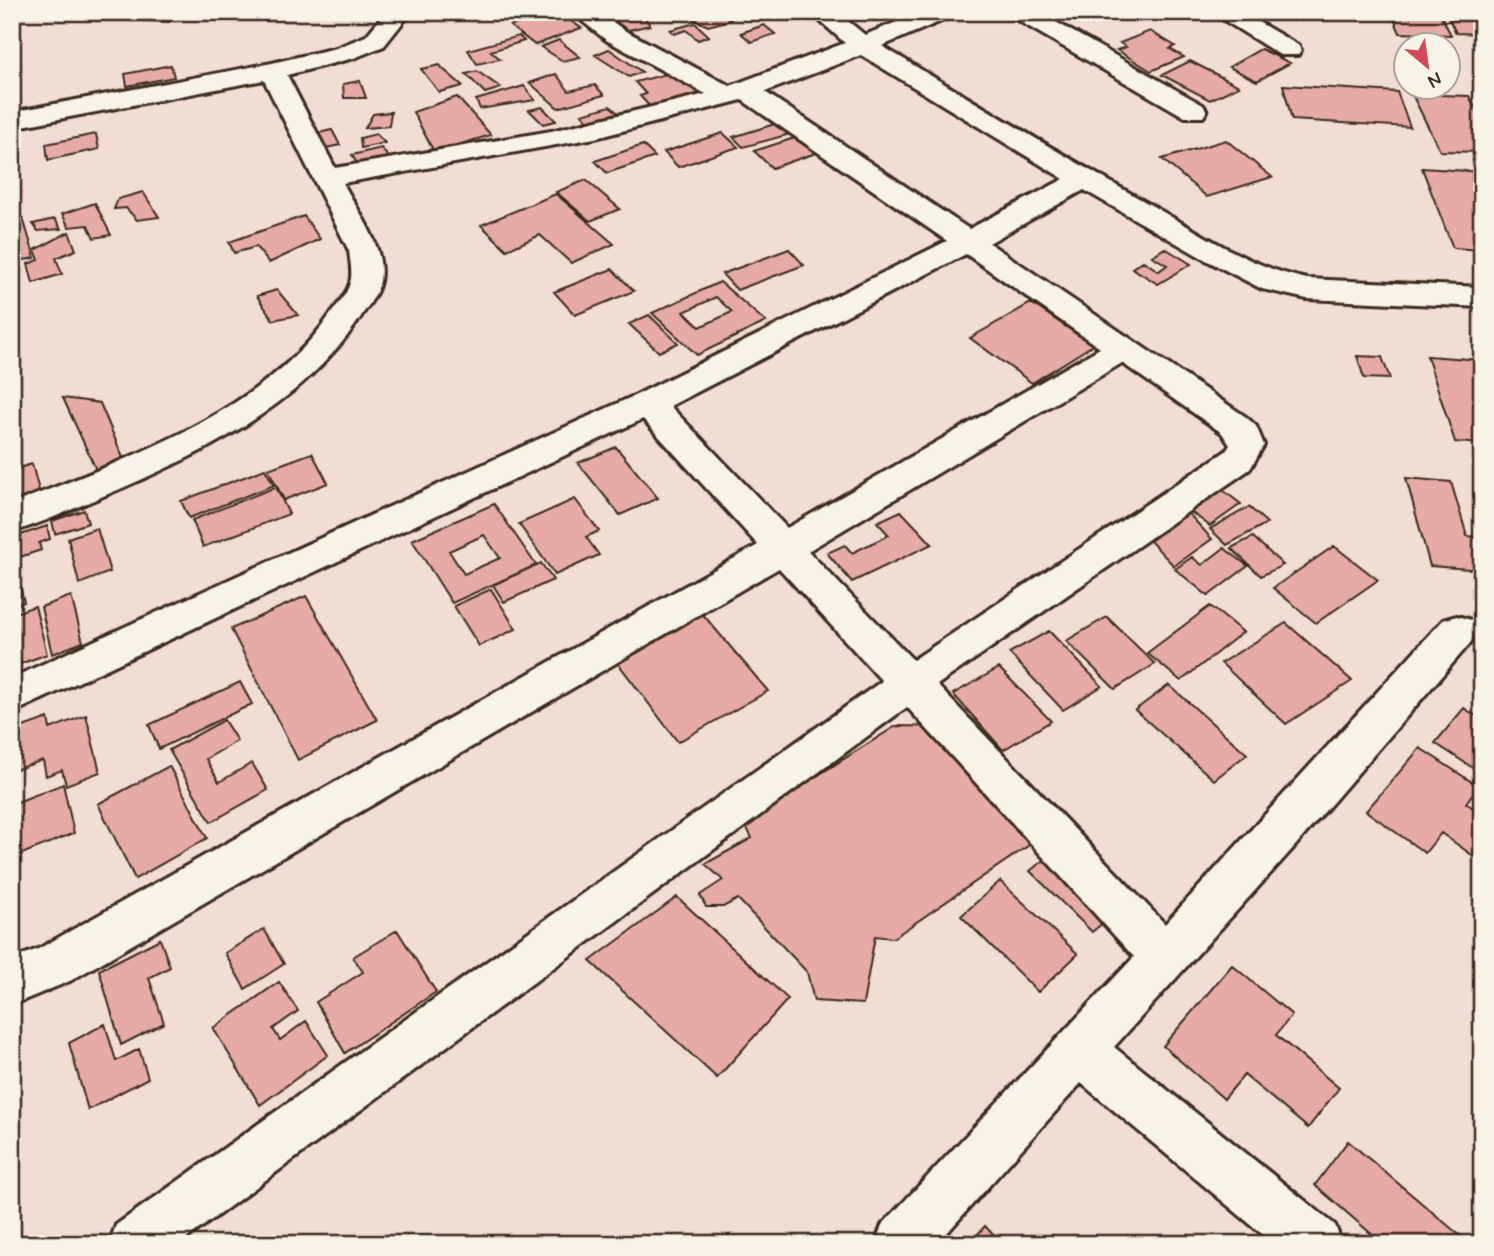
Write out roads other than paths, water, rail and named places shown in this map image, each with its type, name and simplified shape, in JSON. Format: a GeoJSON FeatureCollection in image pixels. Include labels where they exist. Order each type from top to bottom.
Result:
{"type":"FeatureCollection","features":[{"type":"Feature","properties":{"kind":"street"},"geometry":{"type":"LineString","coordinates":[[12,120],[272,71],[345,53],[375,41],[399,12]]}},
{"type":"Feature","properties":{"kind":"street"},"geometry":{"type":"LineString","coordinates":[[135,1244],[911,682],[1238,460],[1247,445],[1244,434],[968,242],[736,92],[615,34],[583,12]]}},
{"type":"Feature","properties":{"kind":"street"},"geometry":{"type":"LineString","coordinates":[[822,12],[861,44],[1084,179],[1214,253],[1273,282],[1307,289],[1482,297]]}},
{"type":"Feature","properties":{"kind":"street"},"geometry":{"type":"LineString","coordinates":[[325,178],[584,132],[685,108],[736,92],[943,12]]}},
{"type":"Feature","properties":{"kind":"street"},"geometry":{"type":"LineString","coordinates":[[1020,12],[1194,111]]}},
{"type":"Feature","properties":{"kind":"street"},"geometry":{"type":"LineString","coordinates":[[1223,12],[1289,50]]}},
{"type":"Feature","properties":{"kind":"street"},"geometry":{"type":"LineString","coordinates":[[12,519],[186,444],[266,395],[313,359],[347,318],[365,282],[364,251],[272,71]]}},
{"type":"Feature","properties":{"kind":"street"},"geometry":{"type":"LineString","coordinates":[[12,696],[648,403],[968,242],[1084,179]]}},
{"type":"Feature","properties":{"kind":"street"},"geometry":{"type":"LineString","coordinates":[[12,982],[54,965],[785,547],[1121,350]]}},
{"type":"Feature","properties":{"kind":"street"},"geometry":{"type":"LineString","coordinates":[[648,403],[1166,958]]}},
{"type":"Feature","properties":{"kind":"street"},"geometry":{"type":"LineString","coordinates":[[901,1244],[1166,958],[1457,631]]}},
{"type":"Feature","properties":{"kind":"street"},"geometry":{"type":"LineString","coordinates":[[1080,1051],[1316,1244]]}}]}
